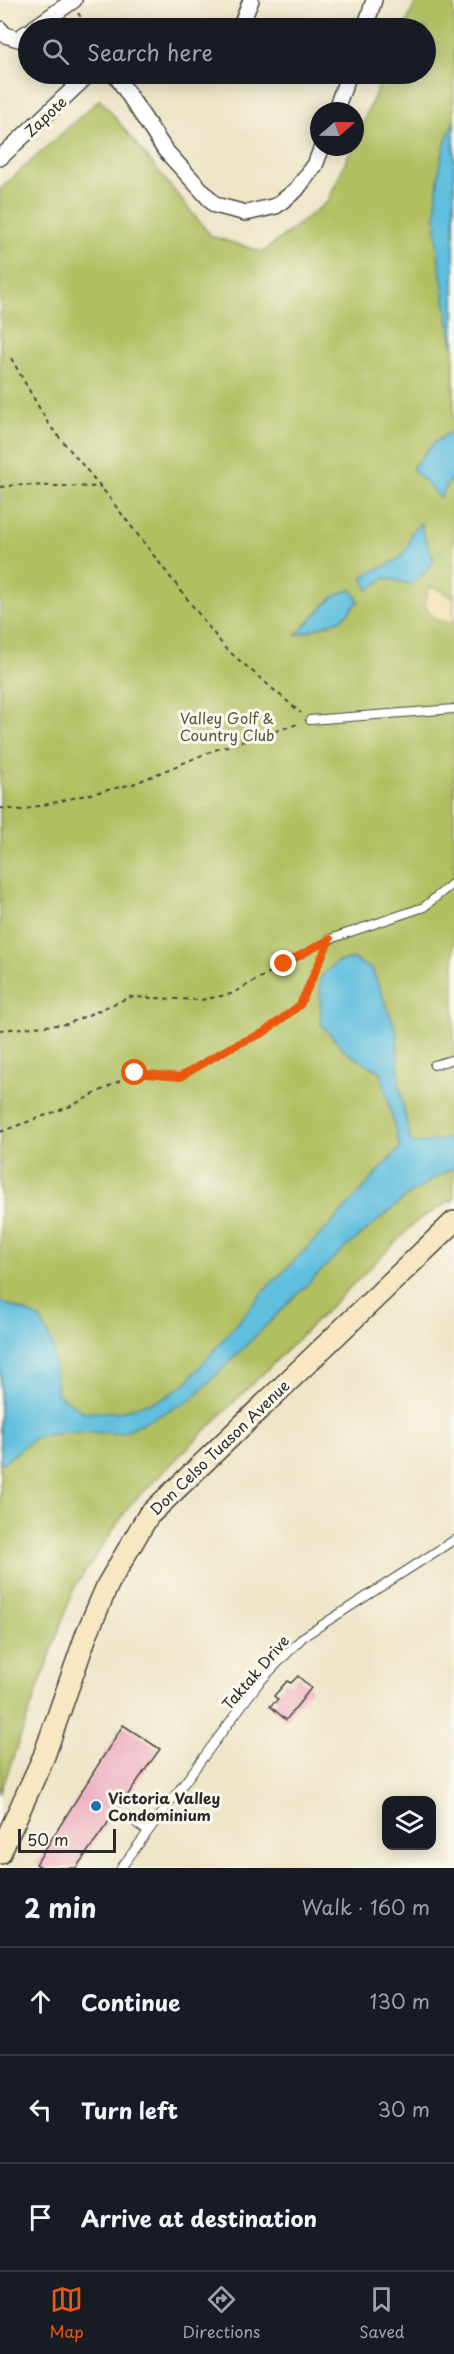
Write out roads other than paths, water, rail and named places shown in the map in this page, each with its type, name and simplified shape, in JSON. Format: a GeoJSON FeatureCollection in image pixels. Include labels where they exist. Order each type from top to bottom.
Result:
{"type":"FeatureCollection","features":[{"type":"Feature","properties":{"kind":"street"},"geometry":{"type":"LineString","coordinates":[[244,18],[251,0]]}},
{"type":"Feature","properties":{"kind":"street"},"geometry":{"type":"LineString","coordinates":[[368,18],[374,0]]}},
{"type":"Feature","properties":{"kind":"street"},"geometry":{"type":"LineString","coordinates":[[48,18],[73,1]]}},
{"type":"Feature","properties":{"kind":"street"},"geometry":{"type":"LineString","coordinates":[[0,29],[5,35],[18,39]]}},
{"type":"Feature","properties":{"kind":"street","name":"Zapote"},"geometry":{"type":"LineString","coordinates":[[0,158],[79,84]]}},
{"type":"Feature","properties":{"kind":"street"},"geometry":{"type":"LineString","coordinates":[[122,84],[165,150],[215,205],[246,213],[276,206],[296,190],[315,165],[318,156]]}},
{"type":"Feature","properties":{"kind":"street"},"geometry":{"type":"LineString","coordinates":[[338,102],[345,84]]}},
{"type":"Feature","properties":{"kind":"street","name":"Don Celso Tuason Avenue"},"geometry":{"type":"LineString","coordinates":[[0,1853],[44,1756],[87,1633],[108,1584],[148,1516],[454,1222]]}},
{"type":"Feature","properties":{"kind":"lane"},"geometry":{"type":"LineString","coordinates":[[310,720],[454,709]]}},
{"type":"Feature","properties":{"kind":"lane"},"geometry":{"type":"LineString","coordinates":[[330,939],[424,907],[454,882]]}},
{"type":"Feature","properties":{"kind":"lane"},"geometry":{"type":"LineString","coordinates":[[434,1065],[454,1059]]}},
{"type":"Feature","properties":{"kind":"lane","name":"Taktak Drive"},"geometry":{"type":"LineString","coordinates":[[121,1868],[258,1684],[303,1637],[454,1540]]}},
{"type":"Feature","properties":{"kind":"lane"},"geometry":{"type":"LineString","coordinates":[[137,1824],[147,1831]]}},
{"type":"Feature","properties":{"kind":"water"},"geometry":{"type":"Polygon","coordinates":[[[454,121],[454,348],[441,275],[436,201],[444,148],[454,121]]]}},
{"type":"Feature","properties":{"kind":"water"},"geometry":{"type":"Polygon","coordinates":[[[454,429],[454,472],[440,498],[412,468],[434,443],[454,429]]]}},
{"type":"Feature","properties":{"kind":"water"},"geometry":{"type":"Polygon","coordinates":[[[421,523],[434,560],[424,574],[410,584],[385,578],[368,590],[362,577],[401,557],[406,551],[411,532],[421,523]]]}},
{"type":"Feature","properties":{"kind":"water"},"geometry":{"type":"Polygon","coordinates":[[[351,589],[359,601],[342,619],[295,636],[333,597],[351,589]]]}},
{"type":"Feature","properties":{"kind":"water"},"geometry":{"type":"Polygon","coordinates":[[[353,959],[372,969],[397,1032],[399,1085],[411,1144],[454,1138],[454,1167],[408,1195],[335,1257],[191,1400],[121,1433],[65,1432],[36,1437],[3,1463],[0,1462],[0,1301],[40,1318],[53,1346],[57,1394],[84,1412],[119,1412],[164,1398],[187,1382],[266,1289],[332,1223],[400,1148],[381,1072],[346,1052],[321,1024],[320,978],[337,962],[353,959]]]}},
{"type":"Feature","properties":{"kind":"place","name":"Victoria Valley Condominium"},"geometry":{"type":"Point","coordinates":[96,1806]}},
{"type":"Feature","properties":{"kind":"park label","name":"Valley Golf & Country Club"},"geometry":{"type":"Point","coordinates":[227,726]}}]}
